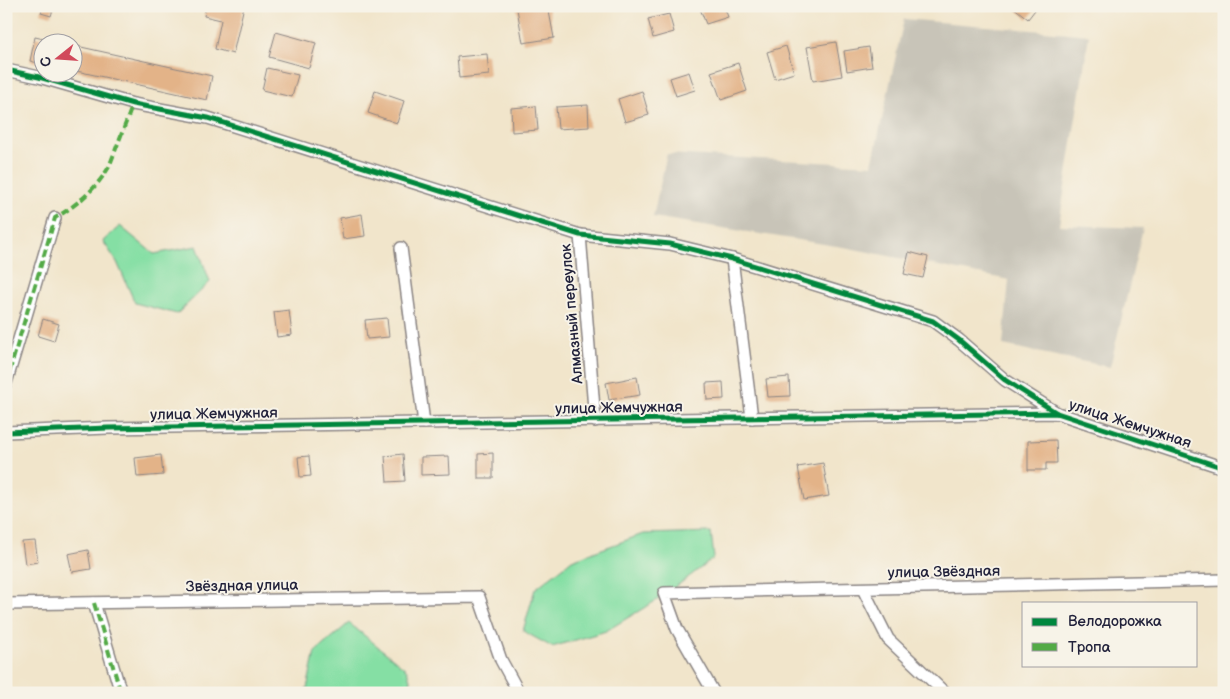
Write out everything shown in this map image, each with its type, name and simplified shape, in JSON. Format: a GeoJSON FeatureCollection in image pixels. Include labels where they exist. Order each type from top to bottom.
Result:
{"type":"FeatureCollection","features":[{"type":"Feature","properties":{"kind":"street"},"geometry":{"type":"LineString","coordinates":[[6,70],[39,76],[133,104],[208,118],[580,235],[670,244],[732,259],[933,321],[959,340],[1005,380],[1056,413]]}},
{"type":"Feature","properties":{"kind":"street"},"geometry":{"type":"LineString","coordinates":[[6,383],[56,218]]}},
{"type":"Feature","properties":{"kind":"street","name":"Алмазный переулок"},"geometry":{"type":"LineString","coordinates":[[580,235],[595,421]]}},
{"type":"Feature","properties":{"kind":"street"},"geometry":{"type":"LineString","coordinates":[[401,248],[424,423]]}},
{"type":"Feature","properties":{"kind":"street"},"geometry":{"type":"LineString","coordinates":[[732,259],[752,418]]}},
{"type":"Feature","properties":{"kind":"street","name":"улица Жемчужная"},"geometry":{"type":"LineString","coordinates":[[6,432],[108,428],[1056,413],[1224,468]]}},
{"type":"Feature","properties":{"kind":"street","name":"улица Звёздная"},"geometry":{"type":"LineString","coordinates":[[714,693],[677,629],[664,593],[1224,580]]}},
{"type":"Feature","properties":{"kind":"street"},"geometry":{"type":"LineString","coordinates":[[863,589],[888,639],[945,693]]}},
{"type":"Feature","properties":{"kind":"street","name":"Звёздная улица"},"geometry":{"type":"LineString","coordinates":[[6,604],[479,597],[501,660],[519,693]]}},
{"type":"Feature","properties":{"kind":"street"},"geometry":{"type":"LineString","coordinates":[[94,604],[121,693]]}},
{"type":"Feature","properties":{"kind":"shaded area"},"geometry":{"type":"Polygon","coordinates":[[[904,19],[1089,35],[1059,225],[1143,228],[1110,367],[1003,345],[1009,280],[849,248],[653,217],[667,154],[872,165],[904,19]]]}},
{"type":"Feature","properties":{"kind":"green space"},"geometry":{"type":"Polygon","coordinates":[[[120,226],[154,254],[197,246],[210,282],[177,314],[135,303],[117,262],[103,241],[120,226]]]}},
{"type":"Feature","properties":{"kind":"green space"},"geometry":{"type":"Polygon","coordinates":[[[711,532],[714,558],[662,597],[606,631],[552,647],[523,631],[535,589],[572,560],[643,534],[711,532]]]}},
{"type":"Feature","properties":{"kind":"green space"},"geometry":{"type":"Polygon","coordinates":[[[349,623],[407,670],[414,693],[306,693],[315,652],[349,623]]]}},
{"type":"Feature","properties":{"kind":"building"},"geometry":{"type":"Polygon","coordinates":[[[43,6],[54,6],[51,16],[41,13],[43,6]]]}},
{"type":"Feature","properties":{"kind":"building"},"geometry":{"type":"Polygon","coordinates":[[[206,6],[244,6],[233,54],[215,49],[221,20],[204,16],[206,6]]]}},
{"type":"Feature","properties":{"kind":"building"},"geometry":{"type":"Polygon","coordinates":[[[548,6],[554,38],[523,43],[517,9],[548,6]]]}},
{"type":"Feature","properties":{"kind":"building"},"geometry":{"type":"Polygon","coordinates":[[[699,6],[724,6],[728,17],[706,24],[699,6]]]}},
{"type":"Feature","properties":{"kind":"building"},"geometry":{"type":"Polygon","coordinates":[[[1012,6],[1038,6],[1028,19],[1012,6]]]}},
{"type":"Feature","properties":{"kind":"building"},"geometry":{"type":"Polygon","coordinates":[[[669,14],[674,32],[653,38],[648,19],[669,14]]]}},
{"type":"Feature","properties":{"kind":"building"},"geometry":{"type":"Polygon","coordinates":[[[276,32],[316,43],[309,68],[269,57],[276,32]]]}},
{"type":"Feature","properties":{"kind":"building"},"geometry":{"type":"Polygon","coordinates":[[[836,42],[842,76],[813,81],[807,47],[836,42]]]}},
{"type":"Feature","properties":{"kind":"building"},"geometry":{"type":"Polygon","coordinates":[[[786,46],[794,73],[775,79],[767,52],[786,46]]]}},
{"type":"Feature","properties":{"kind":"building"},"geometry":{"type":"Polygon","coordinates":[[[82,47],[212,76],[207,100],[82,72],[82,47]]]}},
{"type":"Feature","properties":{"kind":"building"},"geometry":{"type":"Polygon","coordinates":[[[869,47],[872,67],[847,71],[844,51],[869,47]]]}},
{"type":"Feature","properties":{"kind":"building"},"geometry":{"type":"Polygon","coordinates":[[[487,54],[489,75],[459,78],[457,57],[487,54]]]}},
{"type":"Feature","properties":{"kind":"building"},"geometry":{"type":"Polygon","coordinates":[[[738,63],[747,91],[721,100],[711,72],[738,63]]]}},
{"type":"Feature","properties":{"kind":"building"},"geometry":{"type":"Polygon","coordinates":[[[267,68],[298,75],[292,97],[262,90],[267,68]]]}},
{"type":"Feature","properties":{"kind":"building"},"geometry":{"type":"Polygon","coordinates":[[[689,72],[695,90],[676,96],[670,78],[689,72]]]}},
{"type":"Feature","properties":{"kind":"building"},"geometry":{"type":"Polygon","coordinates":[[[375,91],[404,101],[397,123],[368,113],[375,91]]]}},
{"type":"Feature","properties":{"kind":"building"},"geometry":{"type":"Polygon","coordinates":[[[642,91],[649,115],[625,122],[618,99],[642,91]]]}},
{"type":"Feature","properties":{"kind":"building"},"geometry":{"type":"Polygon","coordinates":[[[588,105],[589,127],[558,129],[556,107],[588,105]]]}},
{"type":"Feature","properties":{"kind":"building"},"geometry":{"type":"Polygon","coordinates":[[[536,106],[538,130],[512,132],[511,108],[536,106]]]}},
{"type":"Feature","properties":{"kind":"building"},"geometry":{"type":"Polygon","coordinates":[[[362,214],[365,236],[343,239],[340,218],[362,214]]]}},
{"type":"Feature","properties":{"kind":"building"},"geometry":{"type":"Polygon","coordinates":[[[909,252],[928,257],[923,278],[904,274],[909,252]]]}},
{"type":"Feature","properties":{"kind":"building"},"geometry":{"type":"Polygon","coordinates":[[[289,310],[292,335],[277,337],[274,312],[289,310]]]}},
{"type":"Feature","properties":{"kind":"building"},"geometry":{"type":"Polygon","coordinates":[[[387,318],[389,337],[367,339],[365,320],[387,318]]]}},
{"type":"Feature","properties":{"kind":"building"},"geometry":{"type":"Polygon","coordinates":[[[43,319],[59,324],[54,341],[38,336],[43,319]]]}},
{"type":"Feature","properties":{"kind":"building"},"geometry":{"type":"Polygon","coordinates":[[[637,377],[640,395],[609,400],[606,383],[637,377]]]}},
{"type":"Feature","properties":{"kind":"building"},"geometry":{"type":"Polygon","coordinates":[[[789,377],[790,396],[768,397],[766,379],[789,377]]]}},
{"type":"Feature","properties":{"kind":"building"},"geometry":{"type":"Polygon","coordinates":[[[723,382],[724,399],[707,400],[706,383],[723,382]]]}},
{"type":"Feature","properties":{"kind":"building"},"geometry":{"type":"Polygon","coordinates":[[[1056,440],[1057,463],[1046,463],[1046,470],[1028,470],[1028,441],[1056,440]]]}},
{"type":"Feature","properties":{"kind":"building"},"geometry":{"type":"Polygon","coordinates":[[[493,453],[493,478],[478,478],[478,454],[493,453]]]}},
{"type":"Feature","properties":{"kind":"building"},"geometry":{"type":"Polygon","coordinates":[[[403,454],[405,481],[387,482],[385,456],[403,454]]]}},
{"type":"Feature","properties":{"kind":"building"},"geometry":{"type":"Polygon","coordinates":[[[161,455],[163,475],[137,477],[135,458],[161,455]]]}},
{"type":"Feature","properties":{"kind":"building"},"geometry":{"type":"Polygon","coordinates":[[[309,456],[311,476],[300,477],[298,457],[309,456]]]}},
{"type":"Feature","properties":{"kind":"building"},"geometry":{"type":"Polygon","coordinates":[[[449,456],[450,474],[421,475],[421,457],[449,456]]]}},
{"type":"Feature","properties":{"kind":"building"},"geometry":{"type":"Polygon","coordinates":[[[823,463],[829,496],[804,500],[798,467],[823,463]]]}},
{"type":"Feature","properties":{"kind":"building"},"geometry":{"type":"Polygon","coordinates":[[[35,541],[38,562],[25,564],[22,542],[35,541]]]}},
{"type":"Feature","properties":{"kind":"building"},"geometry":{"type":"Polygon","coordinates":[[[88,550],[91,569],[72,572],[68,554],[88,550]]]}},
{"type":"Feature","properties":{"kind":"marked path"},"geometry":{"type":"LineString","coordinates":[[6,383],[55,218],[85,196],[104,175],[109,167],[133,104]]}},
{"type":"Feature","properties":{"kind":"marked path"},"geometry":{"type":"LineString","coordinates":[[94,603],[121,693]]}},
{"type":"Feature","properties":{"kind":"cycle path"},"geometry":{"type":"LineString","coordinates":[[6,70],[39,77],[133,104],[208,118],[580,235],[670,244],[732,259],[933,321],[959,340],[1005,380],[1057,413]]}},
{"type":"Feature","properties":{"kind":"cycle path"},"geometry":{"type":"LineString","coordinates":[[6,432],[108,428],[1057,413],[1224,468]]}}]}
